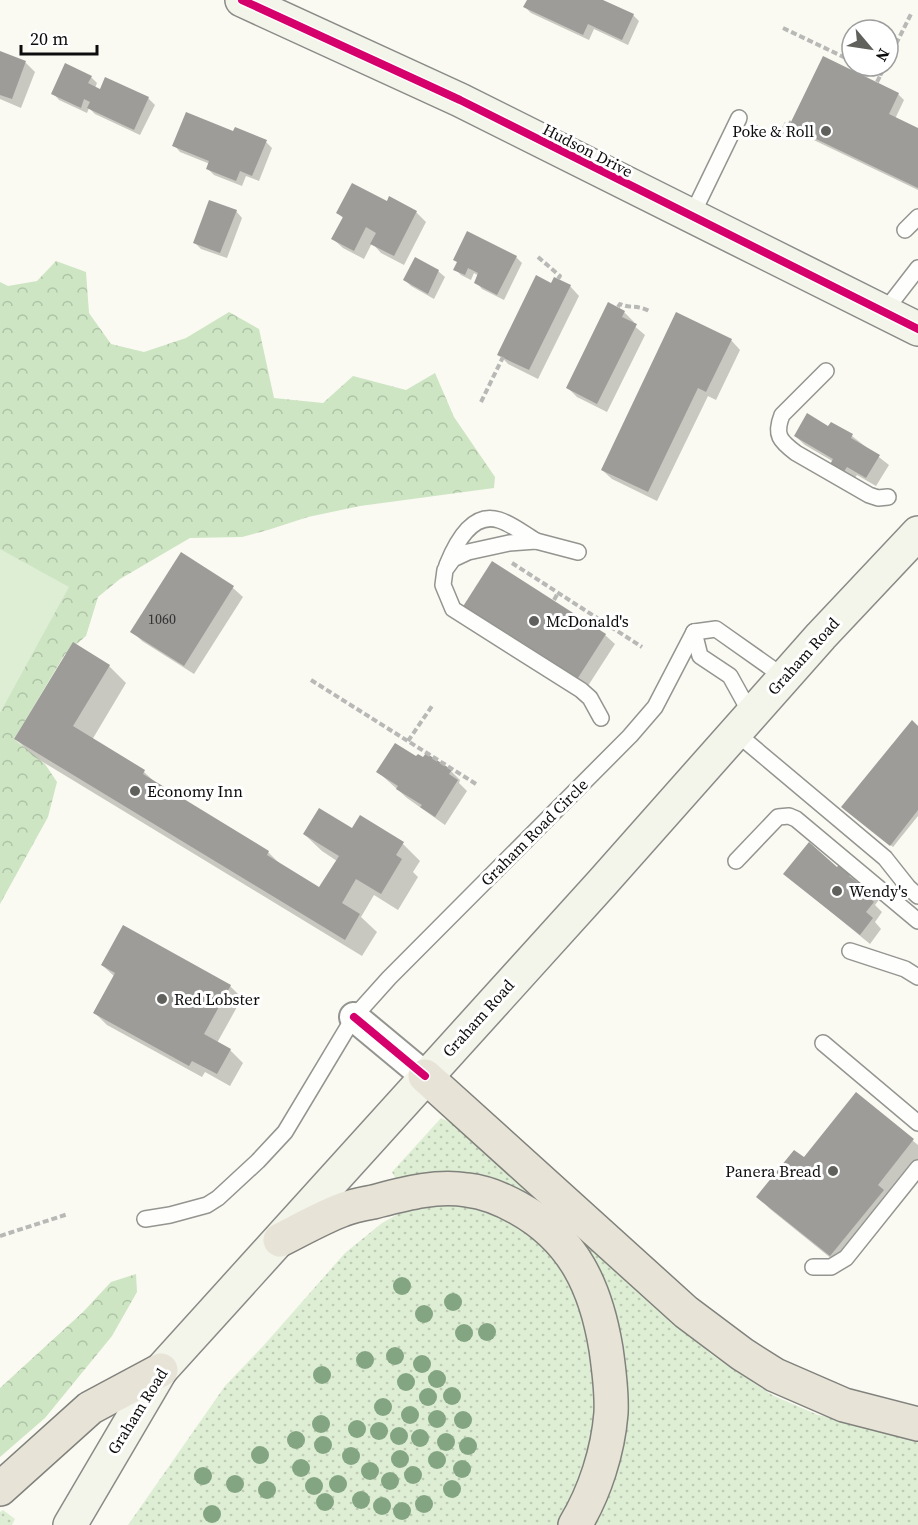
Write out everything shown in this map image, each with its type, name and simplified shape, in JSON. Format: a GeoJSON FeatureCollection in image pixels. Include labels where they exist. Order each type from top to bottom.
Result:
{"type":"FeatureCollection","features":[{"type":"Feature","properties":{"kind":"highway"},"geometry":{"type":"LineString","coordinates":[[425,1076],[686,1312],[742,1354],[775,1375],[835,1401],[918,1424]]}},
{"type":"Feature","properties":{"kind":"highway"},"geometry":{"type":"LineString","coordinates":[[280,1240],[342,1210],[409,1192],[432,1189],[469,1190],[489,1195],[509,1203],[546,1226],[576,1260],[588,1282],[603,1336],[610,1387],[609,1430],[600,1471],[575,1525]]}},
{"type":"Feature","properties":{"kind":"highway"},"geometry":{"type":"LineString","coordinates":[[0,1489],[90,1408],[161,1370]]}},
{"type":"Feature","properties":{"kind":"main road","name":"Hudson Drive"},"geometry":{"type":"LineString","coordinates":[[242,0],[459,100],[918,329]]}},
{"type":"Feature","properties":{"kind":"main road","name":"Graham Road"},"geometry":{"type":"LineString","coordinates":[[70,1525],[161,1370],[594,892],[784,677],[918,533]]}},
{"type":"Feature","properties":{"kind":"street"},"geometry":{"type":"LineString","coordinates":[[354,1017],[425,1076]]}},
{"type":"Feature","properties":{"kind":"lane"},"geometry":{"type":"LineString","coordinates":[[691,217],[739,118]]}},
{"type":"Feature","properties":{"kind":"lane"},"geometry":{"type":"LineString","coordinates":[[905,230],[918,217]]}},
{"type":"Feature","properties":{"kind":"lane"},"geometry":{"type":"LineString","coordinates":[[884,312],[918,268]]}},
{"type":"Feature","properties":{"kind":"lane"},"geometry":{"type":"LineString","coordinates":[[826,371],[782,415],[778,424],[778,435],[785,445],[796,453],[869,495],[878,498],[888,496]]}},
{"type":"Feature","properties":{"kind":"lane"},"geometry":{"type":"LineString","coordinates":[[578,552],[536,541],[497,519],[487,518],[470,526],[461,537],[445,570],[443,585],[453,609],[581,690],[590,698],[601,718]]}},
{"type":"Feature","properties":{"kind":"lane"},"geometry":{"type":"LineString","coordinates":[[445,570],[453,560],[468,552],[509,543],[536,541]]}},
{"type":"Feature","properties":{"kind":"lane"},"geometry":{"type":"LineString","coordinates":[[784,677],[716,629],[694,632],[700,656],[730,676],[743,723],[885,858],[918,896]]}},
{"type":"Feature","properties":{"kind":"lane","name":"Graham Road Circle"},"geometry":{"type":"LineString","coordinates":[[145,1218],[170,1215],[207,1205],[218,1198],[258,1161],[285,1132],[354,1017],[388,978],[630,736],[655,707],[694,632]]}},
{"type":"Feature","properties":{"kind":"lane"},"geometry":{"type":"LineString","coordinates":[[736,861],[778,817],[789,816],[796,819],[918,921]]}},
{"type":"Feature","properties":{"kind":"lane"},"geometry":{"type":"LineString","coordinates":[[850,951],[905,969],[918,977]]}},
{"type":"Feature","properties":{"kind":"lane"},"geometry":{"type":"LineString","coordinates":[[823,1043],[918,1123]]}},
{"type":"Feature","properties":{"kind":"lane"},"geometry":{"type":"LineString","coordinates":[[813,1267],[831,1267],[846,1258],[918,1168]]}},
{"type":"Feature","properties":{"kind":"path"},"geometry":{"type":"LineString","coordinates":[[900,36],[911,14]]}},
{"type":"Feature","properties":{"kind":"path"},"geometry":{"type":"LineString","coordinates":[[783,28],[840,55]]}},
{"type":"Feature","properties":{"kind":"path"},"geometry":{"type":"LineString","coordinates":[[877,82],[879,78]]}},
{"type":"Feature","properties":{"kind":"path"},"geometry":{"type":"LineString","coordinates":[[739,118],[779,138],[787,122],[790,123]]}},
{"type":"Feature","properties":{"kind":"path"},"geometry":{"type":"LineString","coordinates":[[538,257],[560,276],[558,279]]}},
{"type":"Feature","properties":{"kind":"path"},"geometry":{"type":"LineString","coordinates":[[618,307],[620,304],[626,307],[637,306],[651,312]]}},
{"type":"Feature","properties":{"kind":"path"},"geometry":{"type":"LineString","coordinates":[[481,402],[503,357]]}},
{"type":"Feature","properties":{"kind":"path"},"geometry":{"type":"LineString","coordinates":[[506,560],[642,647]]}},
{"type":"Feature","properties":{"kind":"path"},"geometry":{"type":"LineString","coordinates":[[554,600],[558,593]]}},
{"type":"Feature","properties":{"kind":"path"},"geometry":{"type":"LineString","coordinates":[[311,680],[476,784]]}},
{"type":"Feature","properties":{"kind":"path"},"geometry":{"type":"LineString","coordinates":[[408,741],[432,706]]}},
{"type":"Feature","properties":{"kind":"path"},"geometry":{"type":"LineString","coordinates":[[0,1236],[68,1214]]}},
{"type":"Feature","properties":{"kind":"green space"},"geometry":{"type":"Polygon","coordinates":[[[56,261],[86,272],[89,313],[111,344],[144,352],[186,338],[229,312],[259,329],[274,398],[323,403],[353,376],[406,390],[435,373],[454,417],[495,477],[494,488],[360,506],[308,517],[242,537],[190,538],[120,579],[98,597],[86,636],[65,654],[14,739],[45,764],[57,782],[48,817],[0,904],[0,282],[8,286],[37,281],[56,261]]]}},
{"type":"Feature","properties":{"kind":"green space"},"geometry":{"type":"Polygon","coordinates":[[[0,549],[69,587],[0,713],[0,549]]]}},
{"type":"Feature","properties":{"kind":"green space"},"geometry":{"type":"Polygon","coordinates":[[[441,1118],[460,1127],[506,1167],[712,1355],[772,1395],[818,1415],[918,1436],[918,1525],[591,1525],[626,1410],[564,1226],[398,1183],[392,1172],[441,1118]]]}},
{"type":"Feature","properties":{"kind":"green space"},"geometry":{"type":"Polygon","coordinates":[[[449,1199],[515,1216],[573,1265],[598,1385],[596,1432],[588,1467],[561,1525],[128,1525],[225,1386],[345,1253],[382,1223],[416,1204],[449,1199]]]}},
{"type":"Feature","properties":{"kind":"green space"},"geometry":{"type":"Polygon","coordinates":[[[136,1274],[137,1292],[112,1336],[45,1418],[0,1457],[0,1388],[83,1312],[111,1282],[136,1274]]]}},
{"type":"Feature","properties":{"kind":"green space"},"geometry":{"type":"Polygon","coordinates":[[[3,1510],[15,1519],[12,1525],[0,1525],[0,1512],[3,1510]]]}},
{"type":"Feature","properties":{"kind":"building"},"geometry":{"type":"Polygon","coordinates":[[[527,0],[603,0],[634,14],[622,40],[588,24],[583,35],[523,7],[527,0]]]}},
{"type":"Feature","properties":{"kind":"building"},"geometry":{"type":"Polygon","coordinates":[[[0,51],[26,61],[12,99],[0,95],[0,51]]]}},
{"type":"Feature","properties":{"kind":"building"},"geometry":{"type":"Polygon","coordinates":[[[823,56],[840,64],[840,78],[868,78],[899,93],[889,114],[918,128],[918,188],[789,126],[823,56]]]}},
{"type":"Feature","properties":{"kind":"building"},"geometry":{"type":"Polygon","coordinates":[[[65,63],[92,76],[88,83],[100,89],[105,77],[149,97],[134,130],[87,108],[90,102],[84,99],[81,108],[51,94],[65,63]]]}},
{"type":"Feature","properties":{"kind":"building"},"geometry":{"type":"Polygon","coordinates":[[[186,112],[233,131],[235,127],[267,140],[252,176],[240,171],[236,181],[206,169],[209,161],[172,146],[186,112]]]}},
{"type":"Feature","properties":{"kind":"building"},"geometry":{"type":"Polygon","coordinates":[[[352,183],[387,201],[389,196],[417,211],[394,256],[370,244],[376,233],[366,227],[354,251],[331,239],[343,217],[336,213],[352,183]]]}},
{"type":"Feature","properties":{"kind":"building"},"geometry":{"type":"Polygon","coordinates":[[[209,200],[237,210],[220,253],[193,243],[209,200]]]}},
{"type":"Feature","properties":{"kind":"building"},"geometry":{"type":"Polygon","coordinates":[[[467,231],[517,256],[497,295],[474,283],[478,273],[468,268],[465,275],[453,270],[457,262],[453,260],[467,231]]]}},
{"type":"Feature","properties":{"kind":"building"},"geometry":{"type":"Polygon","coordinates":[[[415,257],[439,270],[428,294],[403,280],[415,257]]]}},
{"type":"Feature","properties":{"kind":"building"},"geometry":{"type":"Polygon","coordinates":[[[536,275],[551,283],[554,277],[571,285],[529,370],[497,355],[536,275]]]}},
{"type":"Feature","properties":{"kind":"building"},"geometry":{"type":"Polygon","coordinates":[[[608,302],[625,311],[622,317],[637,324],[597,404],[566,388],[608,302]]]}},
{"type":"Feature","properties":{"kind":"building"},"geometry":{"type":"Polygon","coordinates":[[[676,312],[732,339],[706,392],[698,388],[648,492],[601,470],[676,312]]]}},
{"type":"Feature","properties":{"kind":"building"},"geometry":{"type":"Polygon","coordinates":[[[807,413],[828,426],[831,422],[853,434],[851,438],[880,455],[866,478],[847,467],[841,476],[828,468],[833,459],[794,436],[807,413]]]}},
{"type":"Feature","properties":{"kind":"building"},"geometry":{"type":"Polygon","coordinates":[[[181,552],[234,586],[184,666],[130,632],[181,552]]]}},
{"type":"Feature","properties":{"kind":"building","name":"McDonald's"},"geometry":{"type":"Polygon","coordinates":[[[492,561],[606,634],[576,681],[462,608],[492,561]]]}},
{"type":"Feature","properties":{"kind":"building","name":"Economy Inn"},"geometry":{"type":"Polygon","coordinates":[[[73,642],[110,665],[73,726],[145,770],[143,774],[269,851],[267,855],[319,887],[339,856],[303,834],[319,808],[352,828],[360,815],[404,842],[396,855],[402,859],[381,894],[356,879],[342,903],[360,914],[345,940],[14,739],[73,642]]]}},
{"type":"Feature","properties":{"kind":"building"},"geometry":{"type":"Polygon","coordinates":[[[912,720],[918,726],[918,810],[890,846],[841,807],[912,720]]]}},
{"type":"Feature","properties":{"kind":"building"},"geometry":{"type":"Polygon","coordinates":[[[395,743],[416,756],[418,754],[423,757],[426,753],[452,770],[449,774],[458,780],[435,817],[420,807],[422,805],[396,789],[398,786],[376,772],[395,743]]]}},
{"type":"Feature","properties":{"kind":"building","name":"Wendy's"},"geometry":{"type":"Polygon","coordinates":[[[809,842],[837,867],[841,862],[852,872],[849,876],[861,885],[865,879],[873,886],[866,895],[874,902],[866,912],[873,918],[860,935],[783,874],[809,842]]]}},
{"type":"Feature","properties":{"kind":"building","name":"Red Lobster"},"geometry":{"type":"Polygon","coordinates":[[[123,925],[231,985],[204,1034],[231,1049],[217,1074],[192,1061],[189,1066],[93,1013],[115,973],[101,965],[123,925]]]}},
{"type":"Feature","properties":{"kind":"building","name":"Panera Bread"},"geometry":{"type":"Polygon","coordinates":[[[856,1092],[914,1139],[878,1185],[884,1190],[830,1256],[756,1197],[794,1150],[804,1157],[856,1092]]]}},
{"type":"Feature","properties":{"kind":"cycle path"},"geometry":{"type":"LineString","coordinates":[[242,0],[460,100],[918,329]]}},
{"type":"Feature","properties":{"kind":"cycle path"},"geometry":{"type":"LineString","coordinates":[[354,1017],[425,1076]]}},
{"type":"Feature","properties":{"kind":"place","name":"Poke & Roll"},"geometry":{"type":"Point","coordinates":[826,131]}},
{"type":"Feature","properties":{"kind":"place","name":"McDonald's"},"geometry":{"type":"Point","coordinates":[534,621]}},
{"type":"Feature","properties":{"kind":"place","name":"Economy Inn"},"geometry":{"type":"Point","coordinates":[135,791]}},
{"type":"Feature","properties":{"kind":"place","name":"Wendy's"},"geometry":{"type":"Point","coordinates":[837,891]}},
{"type":"Feature","properties":{"kind":"place","name":"Red Lobster"},"geometry":{"type":"Point","coordinates":[162,999]}},
{"type":"Feature","properties":{"kind":"place","name":"Panera Bread"},"geometry":{"type":"Point","coordinates":[833,1171]}}]}
